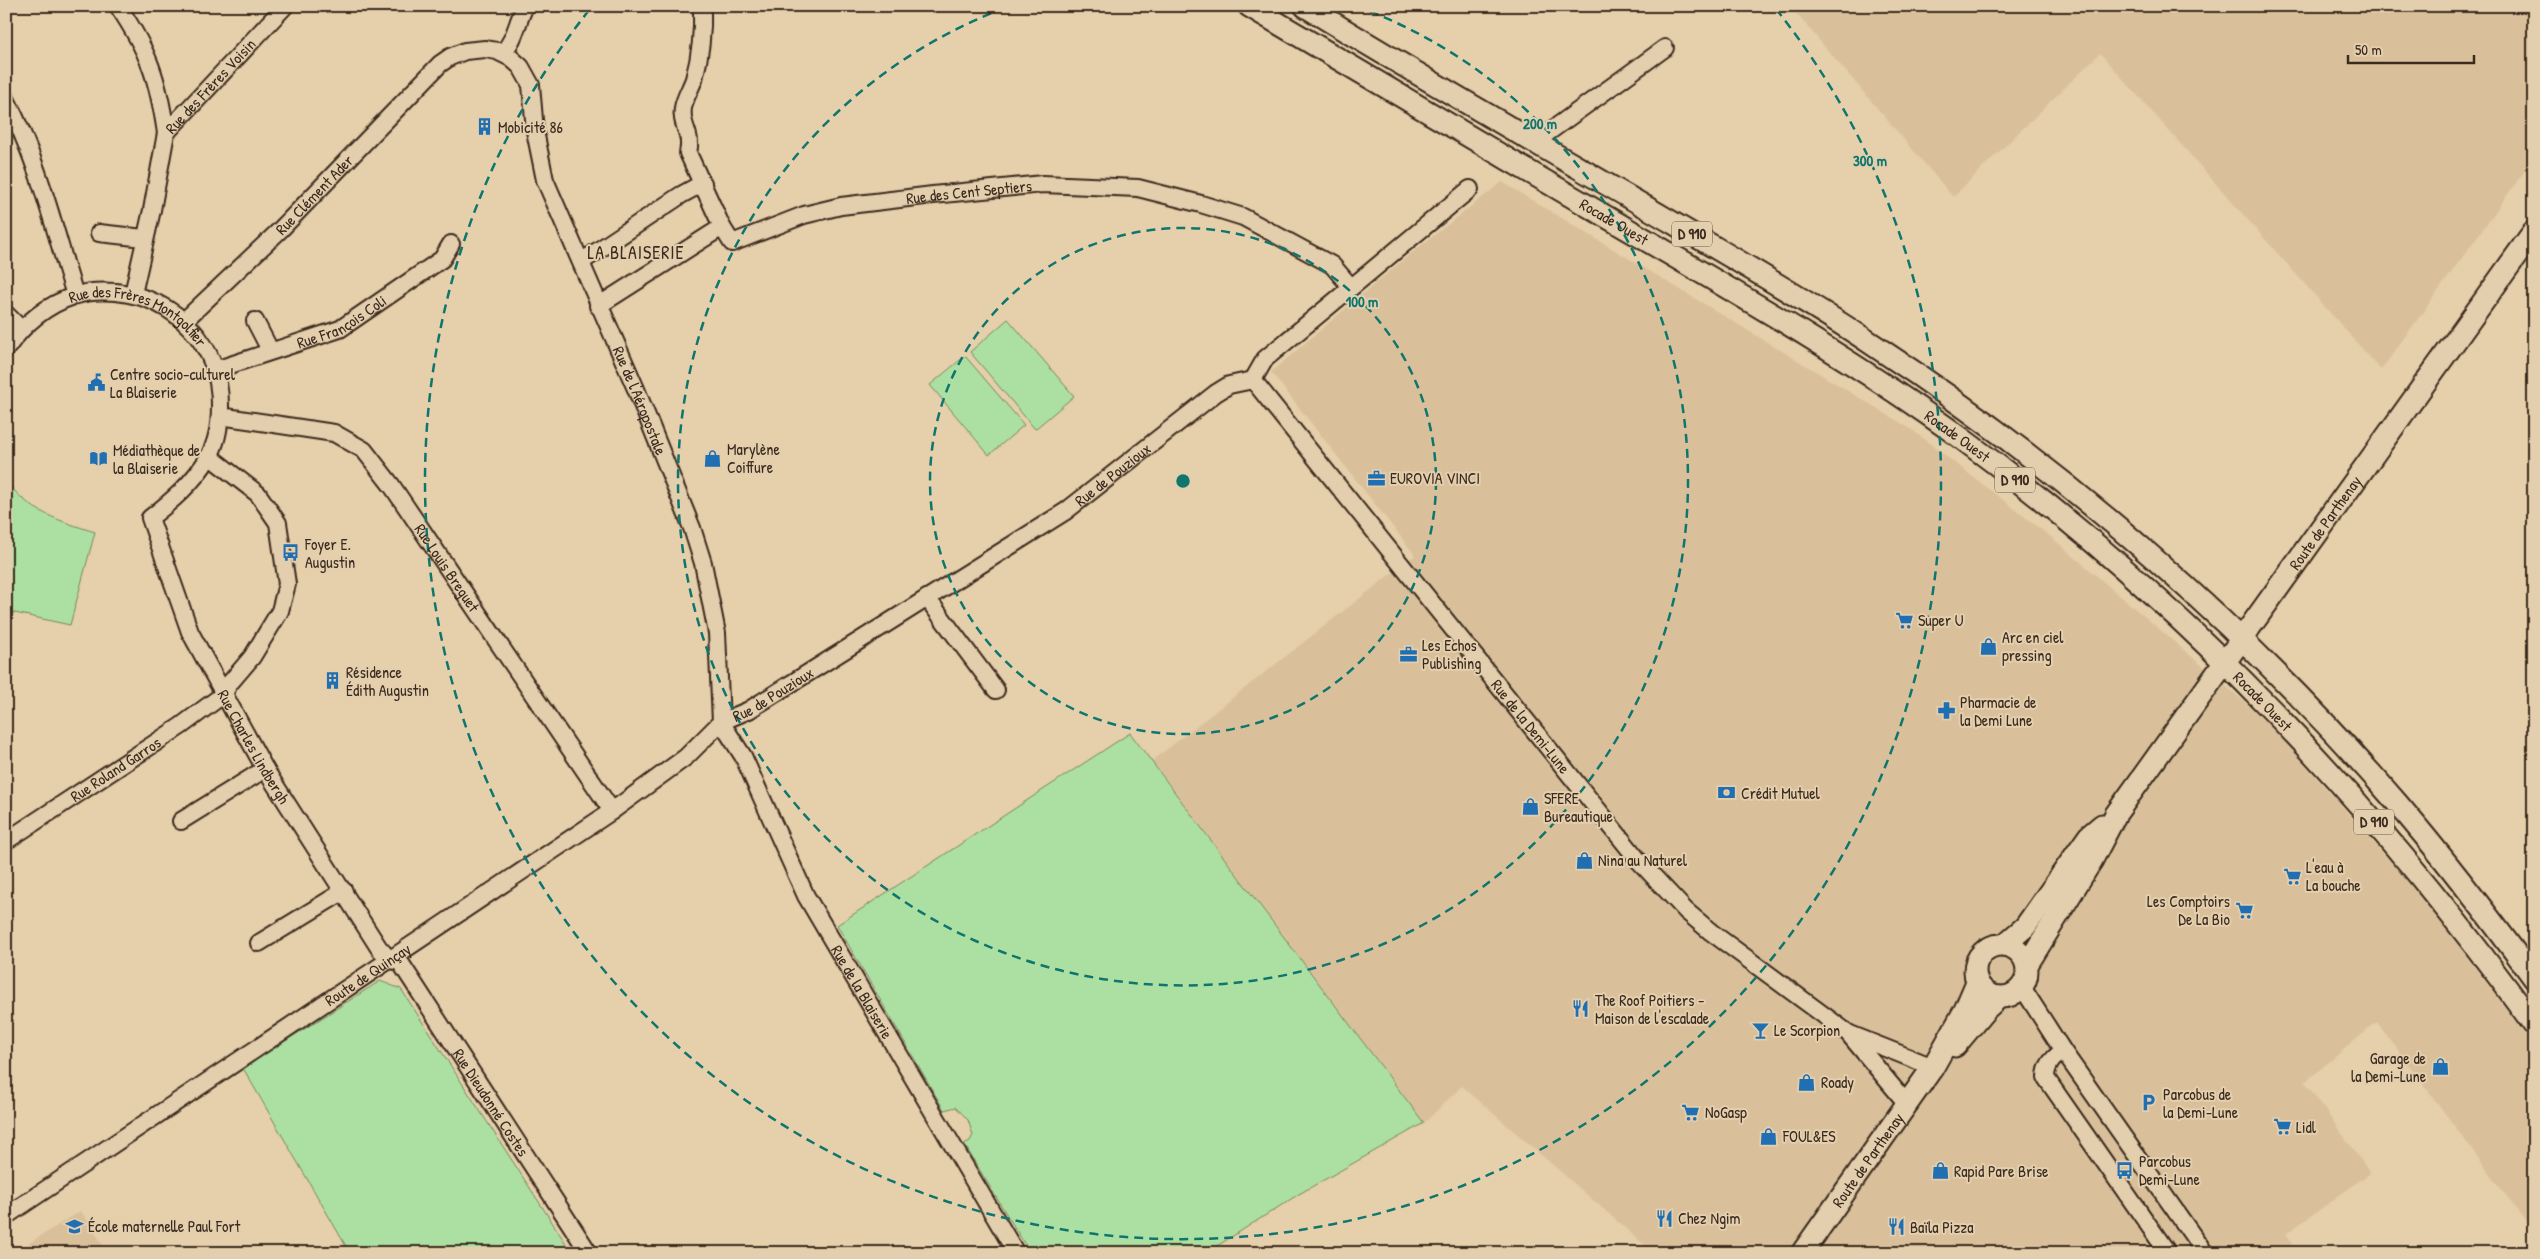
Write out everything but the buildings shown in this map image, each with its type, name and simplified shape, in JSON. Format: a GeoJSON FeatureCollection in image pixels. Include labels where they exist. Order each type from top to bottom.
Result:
{"type":"FeatureCollection","features":[{"type":"Feature","properties":{"kind":"main road","name":"Rocade Ouest"},"geometry":{"type":"LineString","coordinates":[[1249,6],[1754,304],[1904,398],[2047,504],[2146,589],[2223,662],[2307,748],[2407,858],[2466,932],[2534,1025]]}},
{"type":"Feature","properties":{"kind":"main road","name":"Rocade Ouest"},"geometry":{"type":"LineString","coordinates":[[1306,6],[1827,314],[1951,398],[2043,467],[2104,517],[2240,638]]}},
{"type":"Feature","properties":{"kind":"main road","name":"Route de Parthenay"},"geometry":{"type":"LineString","coordinates":[[2027,965],[2092,860],[2116,814],[2240,638],[2534,231]]}},
{"type":"Feature","properties":{"kind":"main road","name":"D 910"},"geometry":{"type":"LineString","coordinates":[[2240,638],[2332,731],[2398,804],[2487,914],[2534,978]]}},
{"type":"Feature","properties":{"kind":"main road","name":"Route de Parthenay"},"geometry":{"type":"LineString","coordinates":[[2004,944],[2025,927],[2089,836],[2116,814]]}},
{"type":"Feature","properties":{"kind":"main road"},"geometry":{"type":"LineString","coordinates":[[2004,944],[2020,952],[2027,965],[2027,977],[2022,987],[2010,996],[1999,997],[1985,992],[1977,982],[1975,965],[1981,954],[1991,946],[2004,944]]}},
{"type":"Feature","properties":{"kind":"main road","name":"Route de Parthenay"},"geometry":{"type":"LineString","coordinates":[[1802,1253],[1933,1067],[1965,1010],[1977,982]]}},
{"type":"Feature","properties":{"kind":"main road","name":"Route de Parthenay"},"geometry":{"type":"LineString","coordinates":[[1933,1067],[1965,1037],[1986,1009],[1999,997]]}},
{"type":"Feature","properties":{"kind":"street"},"geometry":{"type":"LineString","coordinates":[[118,6],[134,29],[152,67],[160,94],[166,133]]}},
{"type":"Feature","properties":{"kind":"street","name":"Rue des Frères Voisin"},"geometry":{"type":"LineString","coordinates":[[133,294],[144,238],[152,210],[166,133],[285,6]]}},
{"type":"Feature","properties":{"kind":"street"},"geometry":{"type":"LineString","coordinates":[[502,53],[511,44],[517,23],[525,6]]}},
{"type":"Feature","properties":{"kind":"street"},"geometry":{"type":"LineString","coordinates":[[598,306],[722,227],[688,153],[691,140],[684,123],[683,107],[696,70],[703,36],[702,6]]}},
{"type":"Feature","properties":{"kind":"street"},"geometry":{"type":"LineString","coordinates":[[1535,142],[1664,48]]}},
{"type":"Feature","properties":{"kind":"street","name":"Rue Clément Ader"},"geometry":{"type":"LineString","coordinates":[[184,320],[224,285],[287,224],[440,64],[450,57],[465,51],[485,49],[502,53]]}},
{"type":"Feature","properties":{"kind":"street","name":"Rue de l'Aéropostale"},"geometry":{"type":"LineString","coordinates":[[502,53],[521,67],[531,85],[535,131],[545,180],[598,306],[640,398],[692,528],[703,563],[717,633],[721,722]]}},
{"type":"Feature","properties":{"kind":"street"},"geometry":{"type":"LineString","coordinates":[[6,99],[22,131],[45,192],[75,295]]}},
{"type":"Feature","properties":{"kind":"street"},"geometry":{"type":"LineString","coordinates":[[581,262],[681,195],[703,183]]}},
{"type":"Feature","properties":{"kind":"street","name":"Rue des Cent Septiers"},"geometry":{"type":"LineString","coordinates":[[722,227],[732,243],[804,215],[842,206],[1043,184],[1138,188],[1243,217],[1332,265],[1351,287]]}},
{"type":"Feature","properties":{"kind":"street"},"geometry":{"type":"LineString","coordinates":[[1253,380],[1256,370],[1265,359],[1470,189]]}},
{"type":"Feature","properties":{"kind":"street"},"geometry":{"type":"LineString","coordinates":[[99,233],[144,238]]}},
{"type":"Feature","properties":{"kind":"street","name":"Rue François Coli"},"geometry":{"type":"LineString","coordinates":[[215,370],[270,350],[340,329],[442,259],[451,244]]}},
{"type":"Feature","properties":{"kind":"street","name":"Rue des Frères Montgolfier"},"geometry":{"type":"LineString","coordinates":[[6,349],[21,329],[48,308],[75,295],[103,291],[133,294],[159,303],[184,320],[204,347],[215,370],[219,386],[220,416],[216,438],[209,456],[196,477],[180,495],[150,518]]}},
{"type":"Feature","properties":{"kind":"street"},"geometry":{"type":"LineString","coordinates":[[6,314],[21,329]]}},
{"type":"Feature","properties":{"kind":"street"},"geometry":{"type":"LineString","coordinates":[[255,321],[270,350]]}},
{"type":"Feature","properties":{"kind":"street","name":"Rue de Pouzioux"},"geometry":{"type":"LineString","coordinates":[[721,722],[749,710],[1066,511],[1216,393],[1229,385],[1253,380]]}},
{"type":"Feature","properties":{"kind":"street","name":"Rue de la Demi-Lune"},"geometry":{"type":"LineString","coordinates":[[1253,380],[1639,861],[1686,911],[1711,932],[1848,1033],[1907,1104]]}},
{"type":"Feature","properties":{"kind":"street","name":"Rue Louis Breguet"},"geometry":{"type":"LineString","coordinates":[[220,416],[334,433],[364,450],[398,494],[612,811]]}},
{"type":"Feature","properties":{"kind":"street","name":"Rue Roland Garros"},"geometry":{"type":"LineString","coordinates":[[6,841],[181,726],[224,694],[229,684],[252,657],[280,611],[287,584],[278,523],[258,494],[209,456]]}},
{"type":"Feature","properties":{"kind":"street","name":"Rue Charles Lindbergh"},"geometry":{"type":"LineString","coordinates":[[150,518],[190,632],[266,769],[379,948],[390,960]]}},
{"type":"Feature","properties":{"kind":"street"},"geometry":{"type":"LineString","coordinates":[[927,598],[996,690]]}},
{"type":"Feature","properties":{"kind":"street","name":"Route de Quinçay"},"geometry":{"type":"LineString","coordinates":[[6,1216],[612,811],[686,756],[721,722]]}},
{"type":"Feature","properties":{"kind":"street","name":"Rue de la Blaiserie"},"geometry":{"type":"LineString","coordinates":[[721,722],[743,756],[806,896],[1016,1253]]}},
{"type":"Feature","properties":{"kind":"street"},"geometry":{"type":"LineString","coordinates":[[181,821],[266,769]]}},
{"type":"Feature","properties":{"kind":"street"},"geometry":{"type":"LineString","coordinates":[[259,943],[344,891]]}},
{"type":"Feature","properties":{"kind":"street","name":"Rue Dieudonné Costes"},"geometry":{"type":"LineString","coordinates":[[390,960],[400,962],[589,1253]]}},
{"type":"Feature","properties":{"kind":"street"},"geometry":{"type":"LineString","coordinates":[[2022,987],[2063,1051],[2204,1253]]}},
{"type":"Feature","properties":{"kind":"street","name":"Rue de la Demi-Lune"},"geometry":{"type":"LineString","coordinates":[[1848,1033],[1933,1067]]}},
{"type":"Feature","properties":{"kind":"street"},"geometry":{"type":"LineString","coordinates":[[2063,1051],[2054,1057],[2046,1070],[2046,1078],[2168,1253]]}},
{"type":"Feature","properties":{"kind":"shaded area"},"geometry":{"type":"Polygon","coordinates":[[[1790,6],[2534,6],[2534,158],[2381,370],[2100,53],[1953,197],[1790,6]]]}},
{"type":"Feature","properties":{"kind":"shaded area"},"geometry":{"type":"Polygon","coordinates":[[[1502,182],[1911,429],[2051,537],[2267,721],[2426,902],[2534,1046],[2534,1233],[2377,1022],[2305,1082],[2370,1173],[2286,1234],[2297,1253],[1654,1253],[1462,1086],[1424,1123],[1152,761],[1415,555],[1271,372],[1404,259],[1502,182]]]}},
{"type":"Feature","properties":{"kind":"shaded area","name":"École maternelle Paul Fort"},"geometry":{"type":"Polygon","coordinates":[[[81,1211],[108,1253],[15,1253],[28,1244],[81,1211]]]}},
{"type":"Feature","properties":{"kind":"green space"},"geometry":{"type":"Polygon","coordinates":[[[1008,319],[1074,396],[1035,429],[970,352],[1008,319]]]}},
{"type":"Feature","properties":{"kind":"green space"},"geometry":{"type":"Polygon","coordinates":[[[965,356],[1024,425],[989,455],[930,385],[965,356]]]}},
{"type":"Feature","properties":{"kind":"green space"},"geometry":{"type":"Polygon","coordinates":[[[6,480],[24,500],[35,508],[69,524],[95,532],[70,625],[6,611],[6,480]]]}},
{"type":"Feature","properties":{"kind":"green space"},"geometry":{"type":"Polygon","coordinates":[[[1130,733],[1424,1123],[1299,1194],[1206,1253],[1030,1253],[964,1144],[970,1141],[973,1135],[968,1120],[956,1107],[944,1110],[837,925],[1130,733]]]}},
{"type":"Feature","properties":{"kind":"green space"},"geometry":{"type":"Polygon","coordinates":[[[380,981],[401,989],[572,1253],[350,1253],[243,1068],[380,981]]]}},
{"type":"Feature","properties":{"kind":"place","name":"Mobicité 86"},"geometry":{"type":"Point","coordinates":[484,127]}},
{"type":"Feature","properties":{"kind":"place","name":"Centre socio-culturel La Blaiserie"},"geometry":{"type":"Point","coordinates":[96,383]}},
{"type":"Feature","properties":{"kind":"place","name":"Marylène Coiffure"},"geometry":{"type":"Point","coordinates":[713,458]}},
{"type":"Feature","properties":{"kind":"place","name":"Médiathèque de la Blaiserie"},"geometry":{"type":"Point","coordinates":[99,459]}},
{"type":"Feature","properties":{"kind":"place","name":"EUROVIA VINCI"},"geometry":{"type":"Point","coordinates":[1376,478]}},
{"type":"Feature","properties":{"kind":"place","name":"Foyer E. Augustin"},"geometry":{"type":"Point","coordinates":[291,553]}},
{"type":"Feature","properties":{"kind":"place","name":"Super U"},"geometry":{"type":"Point","coordinates":[1904,620]}},
{"type":"Feature","properties":{"kind":"place","name":"Arc en ciel pressing"},"geometry":{"type":"Point","coordinates":[1988,646]}},
{"type":"Feature","properties":{"kind":"place","name":"Les Echos Publishing"},"geometry":{"type":"Point","coordinates":[1408,654]}},
{"type":"Feature","properties":{"kind":"place","name":"Résidence Édith Augustin"},"geometry":{"type":"Point","coordinates":[332,681]}},
{"type":"Feature","properties":{"kind":"place","name":"Pharmacie de la Demi Lune"},"geometry":{"type":"Point","coordinates":[1946,711]}},
{"type":"Feature","properties":{"kind":"place","name":"Crédit Mutuel"},"geometry":{"type":"Point","coordinates":[1727,793]}},
{"type":"Feature","properties":{"kind":"place","name":"SFERE Bureautique"},"geometry":{"type":"Point","coordinates":[1530,807]}},
{"type":"Feature","properties":{"kind":"place","name":"Nina au Naturel"},"geometry":{"type":"Point","coordinates":[1584,860]}},
{"type":"Feature","properties":{"kind":"place","name":"L'eau à La bouche"},"geometry":{"type":"Point","coordinates":[2292,876]}},
{"type":"Feature","properties":{"kind":"place","name":"Les Comptoirs De La Bio"},"geometry":{"type":"Point","coordinates":[2244,910]}},
{"type":"Feature","properties":{"kind":"place","name":"The Roof Poitiers - Maison de l'escalade"},"geometry":{"type":"Point","coordinates":[1581,1009]}},
{"type":"Feature","properties":{"kind":"place","name":"Le Scorpion"},"geometry":{"type":"Point","coordinates":[1760,1030]}},
{"type":"Feature","properties":{"kind":"place","name":"Garage de la Demi-Lune"},"geometry":{"type":"Point","coordinates":[2440,1067]}},
{"type":"Feature","properties":{"kind":"place","name":"Roady"},"geometry":{"type":"Point","coordinates":[1807,1082]}},
{"type":"Feature","properties":{"kind":"place","name":"Parcobus de la Demi-Lune"},"geometry":{"type":"Point","coordinates":[2149,1103]}},
{"type":"Feature","properties":{"kind":"place","name":"NoGasp"},"geometry":{"type":"Point","coordinates":[1691,1112]}},
{"type":"Feature","properties":{"kind":"place","name":"Lidl"},"geometry":{"type":"Point","coordinates":[2282,1127]}},
{"type":"Feature","properties":{"kind":"place","name":"FOUL&ES"},"geometry":{"type":"Point","coordinates":[1769,1136]}},
{"type":"Feature","properties":{"kind":"place","name":"Parcobus Demi-Lune"},"geometry":{"type":"Point","coordinates":[2125,1170]}},
{"type":"Feature","properties":{"kind":"place","name":"Rapid Pare Brise"},"geometry":{"type":"Point","coordinates":[1940,1171]}},
{"type":"Feature","properties":{"kind":"place","name":"Chez Ngim"},"geometry":{"type":"Point","coordinates":[1664,1218]}},
{"type":"Feature","properties":{"kind":"place","name":"École maternelle Paul Fort"},"geometry":{"type":"Point","coordinates":[74,1226]}},
{"type":"Feature","properties":{"kind":"place","name":"Baïla Pizza"},"geometry":{"type":"Point","coordinates":[1896,1227]}},
{"type":"Feature","properties":{"kind":"district","name":"LA BLAISERIE"},"geometry":{"type":"Point","coordinates":[636,253]}}]}
